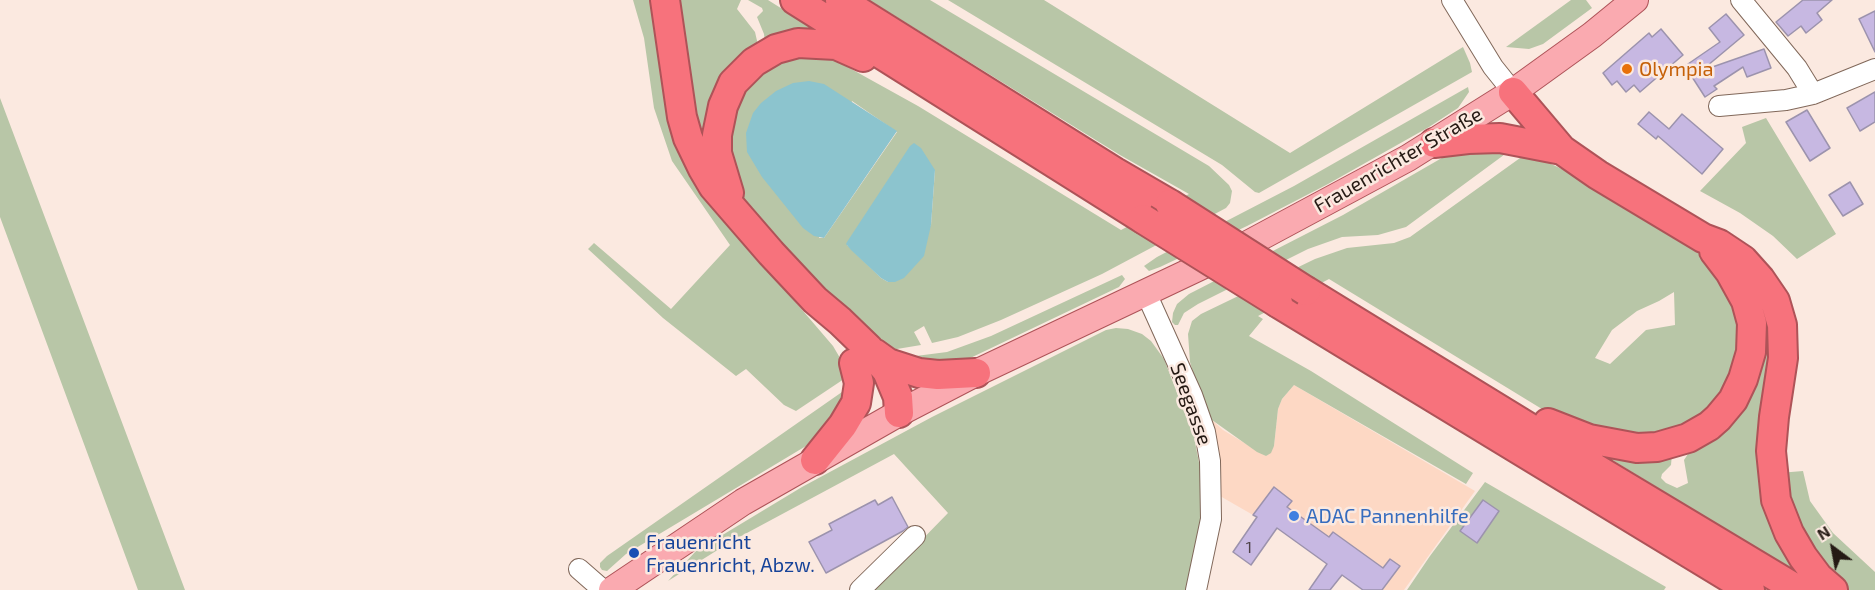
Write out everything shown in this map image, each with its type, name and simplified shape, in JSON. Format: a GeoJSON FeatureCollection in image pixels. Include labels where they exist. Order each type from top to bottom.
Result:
{"type":"FeatureCollection","features":[{"type":"Feature","properties":{"kind":"highway"},"geometry":{"type":"LineString","coordinates":[[665,0],[678,100],[688,138],[712,186],[815,300],[840,321],[861,356],[887,371],[898,397],[899,413]]}},
{"type":"Feature","properties":{"kind":"highway"},"geometry":{"type":"LineString","coordinates":[[795,0],[1278,303],[1750,590]]}},
{"type":"Feature","properties":{"kind":"highway"},"geometry":{"type":"LineString","coordinates":[[840,0],[1306,291],[1798,590]]}},
{"type":"Feature","properties":{"kind":"highway"},"geometry":{"type":"LineString","coordinates":[[734,209],[717,153],[717,135],[723,106],[733,83],[754,62],[776,49],[798,43],[836,45],[952,99]]}},
{"type":"Feature","properties":{"kind":"highway"},"geometry":{"type":"LineString","coordinates":[[1513,92],[1562,150],[1598,175],[1743,260],[1775,301],[1782,325],[1783,358],[1773,417],[1771,451],[1776,500],[1789,533],[1803,557],[1818,577],[1833,590]]}},
{"type":"Feature","properties":{"kind":"highway"},"geometry":{"type":"LineString","coordinates":[[1434,143],[1500,138],[1562,150]]}},
{"type":"Feature","properties":{"kind":"highway"},"geometry":{"type":"LineString","coordinates":[[1438,370],[1567,432],[1589,440],[1637,448],[1657,447],[1700,433],[1718,418],[1733,399],[1743,379],[1751,351],[1752,323],[1746,302],[1730,272],[1703,238]]}},
{"type":"Feature","properties":{"kind":"highway"},"geometry":{"type":"LineString","coordinates":[[861,356],[903,369],[938,375],[976,373]]}},
{"type":"Feature","properties":{"kind":"highway"},"geometry":{"type":"LineString","coordinates":[[815,460],[843,426],[856,403],[861,356]]}},
{"type":"Feature","properties":{"kind":"main road","name":"Frauenrichter Straße"},"geometry":{"type":"LineString","coordinates":[[612,590],[734,507],[899,413],[976,373],[1244,246],[1434,143],[1513,92],[1592,35],[1635,0]]}},
{"type":"Feature","properties":{"kind":"street"},"geometry":{"type":"LineString","coordinates":[[1452,0],[1493,67],[1513,92]]}},
{"type":"Feature","properties":{"kind":"street"},"geometry":{"type":"LineString","coordinates":[[1741,0],[1797,68],[1813,94]]}},
{"type":"Feature","properties":{"kind":"street"},"geometry":{"type":"LineString","coordinates":[[1719,106],[1786,100],[1813,94],[1875,69]]}},
{"type":"Feature","properties":{"kind":"street","name":"Seegasse"},"geometry":{"type":"LineString","coordinates":[[1146,293],[1192,395],[1205,432],[1210,461],[1211,519],[1196,590]]}},
{"type":"Feature","properties":{"kind":"street"},"geometry":{"type":"LineString","coordinates":[[860,590],[915,536]]}},
{"type":"Feature","properties":{"kind":"street"},"geometry":{"type":"LineString","coordinates":[[579,570],[603,590]]}},
{"type":"Feature","properties":{"kind":"shaded area"},"geometry":{"type":"Polygon","coordinates":[[[1294,385],[1475,491],[1404,590],[1363,590],[1274,526],[1271,528],[1220,496],[1212,420],[1223,430],[1266,456],[1274,446],[1278,409],[1282,399],[1294,385]]]}},
{"type":"Feature","properties":{"kind":"green space"},"geometry":{"type":"Polygon","coordinates":[[[633,0],[657,0],[667,62],[750,249],[833,346],[850,375],[796,411],[784,405],[746,369],[736,376],[663,318],[588,249],[594,243],[671,309],[730,245],[672,161],[654,108],[644,38],[633,0]]]}},
{"type":"Feature","properties":{"kind":"green space"},"geometry":{"type":"Polygon","coordinates":[[[674,0],[741,0],[737,9],[755,32],[758,45],[702,148],[674,0]]]}},
{"type":"Feature","properties":{"kind":"green space"},"geometry":{"type":"Polygon","coordinates":[[[748,0],[768,0],[830,39],[765,43],[757,17],[763,11],[762,8],[748,0]]]}},
{"type":"Feature","properties":{"kind":"green space"},"geometry":{"type":"Polygon","coordinates":[[[869,0],[930,0],[1209,166],[1229,185],[1232,191],[1230,203],[1226,208],[1102,274],[958,337],[932,343],[924,326],[914,332],[921,345],[891,350],[840,311],[741,197],[726,126],[750,80],[777,64],[806,56],[844,60],[844,65],[918,106],[1121,230],[1189,194],[1120,155],[869,0]],[[852,101],[819,238],[824,238],[897,132],[852,101]],[[935,170],[847,245],[888,282],[931,225],[935,170]]]}},
{"type":"Feature","properties":{"kind":"green space"},"geometry":{"type":"Polygon","coordinates":[[[948,0],[1044,0],[1290,153],[1463,47],[1472,72],[1259,193],[1222,165],[948,0]]]}},
{"type":"Feature","properties":{"kind":"green space"},"geometry":{"type":"Polygon","coordinates":[[[1571,0],[1586,0],[1592,8],[1543,44],[1529,49],[1506,47],[1571,0]]]}},
{"type":"Feature","properties":{"kind":"green space"},"geometry":{"type":"Polygon","coordinates":[[[1468,87],[1469,92],[1458,108],[1328,184],[1160,267],[1149,271],[1144,266],[1157,257],[1294,186],[1468,87]]]}},
{"type":"Feature","properties":{"kind":"green space"},"geometry":{"type":"Polygon","coordinates":[[[0,98],[185,590],[138,590],[0,217],[0,98]]]}},
{"type":"Feature","properties":{"kind":"green space"},"geometry":{"type":"Polygon","coordinates":[[[1766,118],[1836,234],[1797,259],[1773,236],[1740,213],[1700,191],[1746,143],[1742,127],[1766,118]]]}},
{"type":"Feature","properties":{"kind":"green space"},"geometry":{"type":"Polygon","coordinates":[[[1512,149],[1406,227],[1378,235],[1342,237],[1308,249],[1198,304],[1184,313],[1178,325],[1172,322],[1177,304],[1189,294],[1343,215],[1447,155],[1512,149]]]}},
{"type":"Feature","properties":{"kind":"green space"},"geometry":{"type":"Polygon","coordinates":[[[1527,153],[1586,180],[1692,245],[1713,264],[1742,324],[1735,374],[1707,416],[1650,438],[1555,417],[1329,279],[1258,316],[1263,319],[1249,336],[1311,371],[1473,473],[1466,484],[1294,385],[1282,399],[1278,409],[1274,446],[1271,453],[1266,456],[1212,420],[1190,362],[1188,334],[1192,321],[1201,314],[1315,259],[1347,248],[1394,243],[1410,237],[1527,153]],[[1674,292],[1637,311],[1612,330],[1595,358],[1610,364],[1646,330],[1675,325],[1674,292]]]}},
{"type":"Feature","properties":{"kind":"green space"},"geometry":{"type":"Polygon","coordinates":[[[1122,275],[1125,279],[1119,287],[964,361],[950,364],[908,357],[947,352],[991,336],[1122,275]]]}},
{"type":"Feature","properties":{"kind":"green space"},"geometry":{"type":"Polygon","coordinates":[[[1757,292],[1772,341],[1762,445],[1802,576],[1596,450],[1672,454],[1671,465],[1661,478],[1677,488],[1688,483],[1684,460],[1694,445],[1727,423],[1757,292]]]}},
{"type":"Feature","properties":{"kind":"green space"},"geometry":{"type":"Polygon","coordinates":[[[1116,328],[1142,334],[1151,341],[1164,359],[1194,437],[1204,503],[1187,590],[873,590],[948,513],[894,454],[732,541],[668,581],[696,551],[802,487],[932,417],[1106,330],[1116,328]]]}},
{"type":"Feature","properties":{"kind":"green space"},"geometry":{"type":"Polygon","coordinates":[[[852,385],[852,392],[816,440],[626,554],[607,571],[602,570],[600,563],[607,556],[852,385]]]}},
{"type":"Feature","properties":{"kind":"green space"},"geometry":{"type":"Polygon","coordinates":[[[1803,471],[1810,501],[1833,533],[1875,572],[1875,590],[1845,590],[1818,565],[1779,473],[1803,471]]]}},
{"type":"Feature","properties":{"kind":"green space"},"geometry":{"type":"Polygon","coordinates":[[[1485,482],[1666,587],[1664,590],[1407,590],[1485,482]]]}},
{"type":"Feature","properties":{"kind":"water"},"geometry":{"type":"Polygon","coordinates":[[[809,81],[824,84],[897,131],[824,238],[814,236],[803,228],[762,177],[747,152],[746,133],[753,113],[761,103],[776,91],[793,83],[809,81]]]}},
{"type":"Feature","properties":{"kind":"water"},"geometry":{"type":"Polygon","coordinates":[[[914,143],[921,148],[935,170],[931,225],[924,256],[904,278],[888,282],[846,244],[914,143]]]}},
{"type":"Feature","properties":{"kind":"building"},"geometry":{"type":"Polygon","coordinates":[[[1803,0],[1832,0],[1817,13],[1822,20],[1806,33],[1801,26],[1788,36],[1776,22],[1803,0]]]}},
{"type":"Feature","properties":{"kind":"building"},"geometry":{"type":"Polygon","coordinates":[[[1875,11],[1875,52],[1859,19],[1875,11]]]}},
{"type":"Feature","properties":{"kind":"building"},"geometry":{"type":"Polygon","coordinates":[[[1726,14],[1744,35],[1701,71],[1764,49],[1771,68],[1747,77],[1743,67],[1714,86],[1717,89],[1705,97],[1685,66],[1720,42],[1709,28],[1726,14]]]}},
{"type":"Feature","properties":{"kind":"building"},"geometry":{"type":"Polygon","coordinates":[[[1661,29],[1683,55],[1640,92],[1634,85],[1626,92],[1617,81],[1612,85],[1603,73],[1649,33],[1652,37],[1661,29]]]}},
{"type":"Feature","properties":{"kind":"building"},"geometry":{"type":"Polygon","coordinates":[[[1875,92],[1875,122],[1860,131],[1847,108],[1875,92]]]}},
{"type":"Feature","properties":{"kind":"building"},"geometry":{"type":"Polygon","coordinates":[[[1807,110],[1830,148],[1810,161],[1786,122],[1807,110]]]}},
{"type":"Feature","properties":{"kind":"building"},"geometry":{"type":"Polygon","coordinates":[[[1649,112],[1669,129],[1682,114],[1723,149],[1702,174],[1658,136],[1656,139],[1638,124],[1649,112]]]}},
{"type":"Feature","properties":{"kind":"building"},"geometry":{"type":"Polygon","coordinates":[[[1850,182],[1863,204],[1843,216],[1829,195],[1850,182]]]}},
{"type":"Feature","properties":{"kind":"building"},"geometry":{"type":"Polygon","coordinates":[[[1274,487],[1292,501],[1287,507],[1329,537],[1333,532],[1383,568],[1390,559],[1400,566],[1382,590],[1363,590],[1342,575],[1330,590],[1309,590],[1327,564],[1277,528],[1251,565],[1233,552],[1257,517],[1253,515],[1274,487]]]}},
{"type":"Feature","properties":{"kind":"building"},"geometry":{"type":"Polygon","coordinates":[[[892,497],[908,527],[826,573],[809,542],[832,530],[829,524],[875,500],[878,505],[892,497]]]}},
{"type":"Feature","properties":{"kind":"building"},"geometry":{"type":"Polygon","coordinates":[[[1483,500],[1499,511],[1477,543],[1460,531],[1483,500]]]}},
{"type":"Feature","properties":{"kind":"place","name":"Olympia"},"geometry":{"type":"Point","coordinates":[1627,69]}},
{"type":"Feature","properties":{"kind":"place","name":"ADAC Pannenhilfe"},"geometry":{"type":"Point","coordinates":[1294,516]}},
{"type":"Feature","properties":{"kind":"place","name":"Frauenricht Frauenricht, Abzw."},"geometry":{"type":"Point","coordinates":[634,553]}}]}
